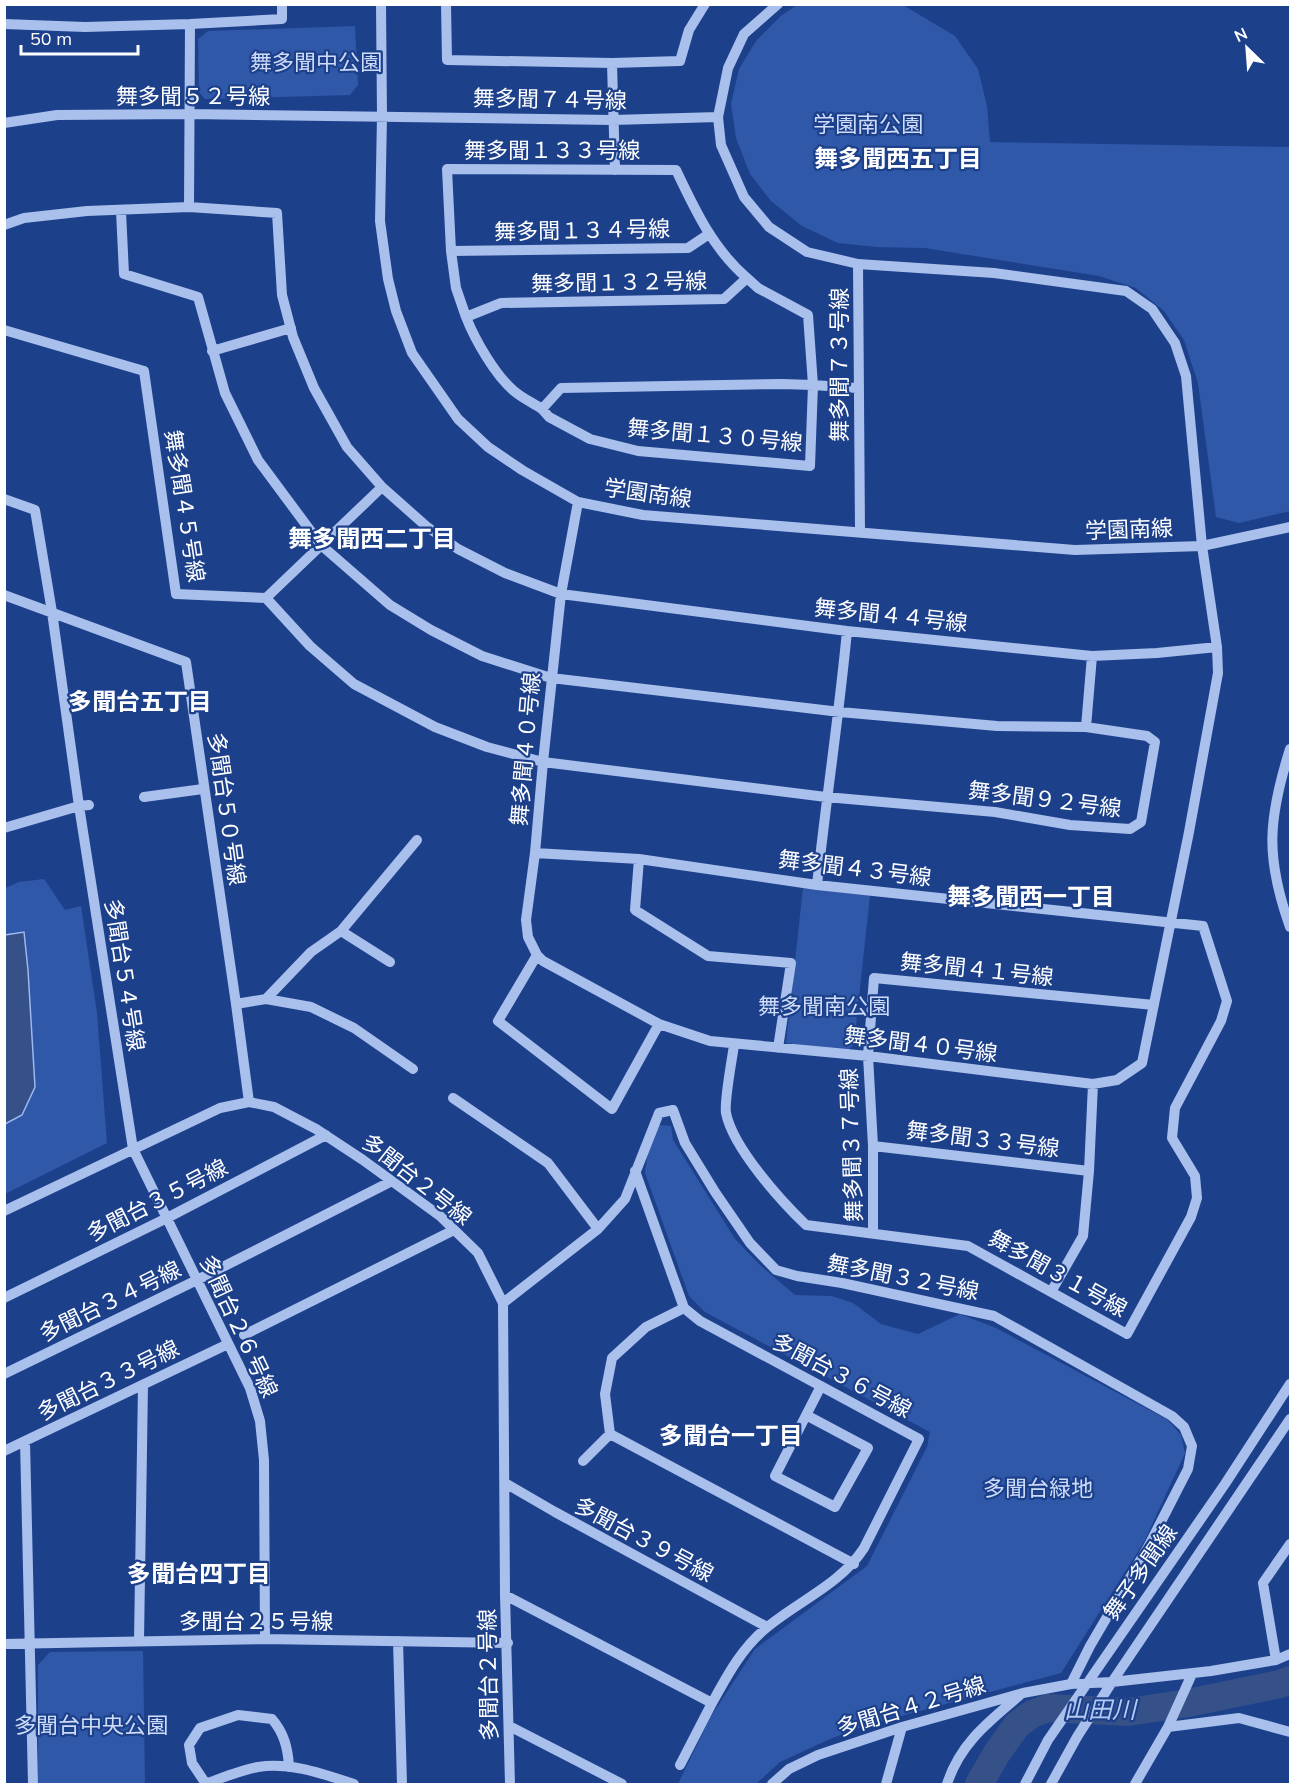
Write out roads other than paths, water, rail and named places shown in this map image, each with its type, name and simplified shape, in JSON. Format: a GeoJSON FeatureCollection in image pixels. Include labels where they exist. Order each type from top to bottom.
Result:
{"type":"FeatureCollection","features":[{"type":"Feature","properties":{"kind":"street"},"geometry":{"type":"LineString","coordinates":[[4,24],[85,27],[282,19],[282,4]]}},
{"type":"Feature","properties":{"kind":"street","name":"学園南線"},"geometry":{"type":"LineString","coordinates":[[381,4],[380,222],[388,279],[396,311],[412,353],[458,418],[488,447],[522,470],[578,502],[643,515],[1075,550],[1202,546],[1290,527]]}},
{"type":"Feature","properties":{"kind":"street"},"geometry":{"type":"LineString","coordinates":[[446,4],[447,60],[612,63],[680,61],[689,30],[705,4]]}},
{"type":"Feature","properties":{"kind":"street","name":"舞多聞７３号線"},"geometry":{"type":"LineString","coordinates":[[778,4],[744,34],[728,68],[718,117],[722,146],[744,197],[769,226],[807,252],[858,264],[857,388],[860,531]]}},
{"type":"Feature","properties":{"kind":"street"},"geometry":{"type":"LineString","coordinates":[[189,207],[190,24]]}},
{"type":"Feature","properties":{"kind":"street"},"geometry":{"type":"LineString","coordinates":[[612,63],[615,170]]}},
{"type":"Feature","properties":{"kind":"street","name":"舞多聞５２号線"},"geometry":{"type":"LineString","coordinates":[[4,123],[57,115],[382,116]]}},
{"type":"Feature","properties":{"kind":"street","name":"舞多聞７４号線"},"geometry":{"type":"LineString","coordinates":[[382,116],[613,120],[718,117]]}},
{"type":"Feature","properties":{"kind":"street","name":"舞多聞１３３号線"},"geometry":{"type":"LineString","coordinates":[[466,317],[456,288],[451,251],[447,169],[676,170],[700,222],[732,265],[747,278]]}},
{"type":"Feature","properties":{"kind":"street"},"geometry":{"type":"LineString","coordinates":[[4,225],[35,217],[189,207],[277,213],[282,295],[291,328],[314,388],[347,447],[382,487],[426,526],[458,549],[505,573],[561,594]]}},
{"type":"Feature","properties":{"kind":"street","name":"舞多聞９２号線"},"geometry":{"type":"LineString","coordinates":[[121,211],[124,274],[198,297],[225,393],[258,460],[321,545],[376,594],[431,630],[482,656],[551,678],[840,712],[997,726],[1086,727],[1147,736],[1155,742],[1141,822],[1130,829],[1070,825],[995,812],[826,797],[543,762]]}},
{"type":"Feature","properties":{"kind":"street","name":"舞多聞１３４号線"},"geometry":{"type":"LineString","coordinates":[[451,251],[688,248],[709,234]]}},
{"type":"Feature","properties":{"kind":"street","name":"舞多聞４０号線"},"geometry":{"type":"LineString","coordinates":[[578,502],[561,594],[526,920],[528,937],[537,955],[543,961],[659,1024],[710,1041],[868,1056],[1093,1084],[1117,1080],[1142,1063],[1218,674],[1217,646],[1202,546],[1186,376],[1175,343],[1152,309],[1126,291],[994,273],[858,264]]}},
{"type":"Feature","properties":{"kind":"street"},"geometry":{"type":"LineString","coordinates":[[747,278],[758,288],[808,315],[813,385]]}},
{"type":"Feature","properties":{"kind":"street","name":"舞多聞１３２号線"},"geometry":{"type":"LineString","coordinates":[[466,317],[501,303],[724,299],[747,278]]}},
{"type":"Feature","properties":{"kind":"street"},"geometry":{"type":"LineString","coordinates":[[466,317],[473,335],[491,364],[514,391],[542,409]]}},
{"type":"Feature","properties":{"kind":"street"},"geometry":{"type":"LineString","coordinates":[[212,351],[291,328]]}},
{"type":"Feature","properties":{"kind":"street","name":"舞多聞４５号線"},"geometry":{"type":"LineString","coordinates":[[4,330],[144,371],[176,594],[266,598]]}},
{"type":"Feature","properties":{"kind":"street","name":"舞多聞１３０号線"},"geometry":{"type":"LineString","coordinates":[[813,385],[810,466],[638,451],[590,439],[549,417],[542,409],[561,388],[782,384],[813,385],[857,388]]}},
{"type":"Feature","properties":{"kind":"street"},"geometry":{"type":"LineString","coordinates":[[382,487],[266,598],[310,646],[354,684],[435,727],[487,747],[543,762]]}},
{"type":"Feature","properties":{"kind":"street","name":"多聞台５４号線"},"geometry":{"type":"LineString","coordinates":[[4,499],[35,510],[84,806],[133,1149]]}},
{"type":"Feature","properties":{"kind":"street","name":"舞多聞４４号線"},"geometry":{"type":"LineString","coordinates":[[561,594],[847,631],[1092,656],[1157,653],[1217,646]]}},
{"type":"Feature","properties":{"kind":"street"},"geometry":{"type":"LineString","coordinates":[[4,596],[52,612]]}},
{"type":"Feature","properties":{"kind":"street","name":"多聞台５０号線"},"geometry":{"type":"LineString","coordinates":[[52,612],[186,662],[249,1102]]}},
{"type":"Feature","properties":{"kind":"street"},"geometry":{"type":"LineString","coordinates":[[817,885],[826,797],[840,712],[847,631]]}},
{"type":"Feature","properties":{"kind":"street"},"geometry":{"type":"LineString","coordinates":[[1086,727],[1092,656]]}},
{"type":"Feature","properties":{"kind":"street"},"geometry":{"type":"LineString","coordinates":[[1290,749],[1278,790],[1272,828],[1273,860],[1281,900],[1290,927]]}},
{"type":"Feature","properties":{"kind":"street"},"geometry":{"type":"LineString","coordinates":[[144,797],[203,789]]}},
{"type":"Feature","properties":{"kind":"street"},"geometry":{"type":"LineString","coordinates":[[4,828],[84,806]]}},
{"type":"Feature","properties":{"kind":"street"},"geometry":{"type":"LineString","coordinates":[[266,999],[311,952],[341,931],[417,840]]}},
{"type":"Feature","properties":{"kind":"street","name":"舞多聞４３号線"},"geometry":{"type":"LineString","coordinates":[[535,853],[639,859],[817,885],[1170,923]]}},
{"type":"Feature","properties":{"kind":"street"},"geometry":{"type":"LineString","coordinates":[[639,859],[635,910],[708,956],[790,963],[778,1048]]}},
{"type":"Feature","properties":{"kind":"street","name":"舞多聞３１号線"},"geometry":{"type":"LineString","coordinates":[[734,1045],[726,1112],[738,1144],[790,1210],[806,1225],[968,1246],[1127,1334],[1191,1216],[1197,1198],[1195,1176],[1172,1138],[1175,1108],[1221,1021],[1227,1001],[1203,926],[1170,923]]}},
{"type":"Feature","properties":{"kind":"street"},"geometry":{"type":"LineString","coordinates":[[341,931],[390,962]]}},
{"type":"Feature","properties":{"kind":"street"},"geometry":{"type":"LineString","coordinates":[[537,955],[498,1021],[612,1109],[659,1024]]}},
{"type":"Feature","properties":{"kind":"street","name":"舞多聞４１号線"},"geometry":{"type":"LineString","coordinates":[[868,1056],[874,978],[1154,1005]]}},
{"type":"Feature","properties":{"kind":"street"},"geometry":{"type":"LineString","coordinates":[[236,1004],[266,999],[310,1007],[354,1028],[413,1069]]}},
{"type":"Feature","properties":{"kind":"street","name":"舞多聞３７号線"},"geometry":{"type":"LineString","coordinates":[[868,1056],[873,1146],[873,1234]]}},
{"type":"Feature","properties":{"kind":"street"},"geometry":{"type":"LineString","coordinates":[[1051,1292],[1083,1236],[1093,1084]]}},
{"type":"Feature","properties":{"kind":"street"},"geometry":{"type":"LineString","coordinates":[[453,1098],[548,1163],[598,1229]]}},
{"type":"Feature","properties":{"kind":"street","name":"多聞台２号線"},"geometry":{"type":"LineString","coordinates":[[4,1211],[220,1108],[249,1102],[274,1107],[326,1135],[440,1216],[478,1253],[503,1303],[505,1594],[510,1785]]}},
{"type":"Feature","properties":{"kind":"street","name":"舞多聞３２号線"},"geometry":{"type":"LineString","coordinates":[[635,1172],[659,1113],[673,1110],[685,1143],[715,1192],[750,1243],[776,1270],[994,1316],[1172,1416],[1185,1427],[1192,1446],[1188,1469],[1148,1547],[1090,1646],[1071,1684]]}},
{"type":"Feature","properties":{"kind":"street","name":"多聞台３５号線"},"geometry":{"type":"LineString","coordinates":[[4,1298],[167,1218],[326,1135]]}},
{"type":"Feature","properties":{"kind":"street","name":"舞多聞３３号線"},"geometry":{"type":"LineString","coordinates":[[873,1146],[1089,1171]]}},
{"type":"Feature","properties":{"kind":"street","name":"多聞台２６号線"},"geometry":{"type":"LineString","coordinates":[[133,1149],[250,1388],[260,1421],[264,1460],[265,1639]]}},
{"type":"Feature","properties":{"kind":"street"},"geometry":{"type":"LineString","coordinates":[[503,1303],[598,1229],[624,1199],[635,1172]]}},
{"type":"Feature","properties":{"kind":"street"},"geometry":{"type":"LineString","coordinates":[[610,1434],[605,1394],[612,1358],[646,1327],[684,1308],[635,1172]]}},
{"type":"Feature","properties":{"kind":"street","name":"多聞台３４号線"},"geometry":{"type":"LineString","coordinates":[[4,1374],[392,1181]]}},
{"type":"Feature","properties":{"kind":"street"},"geometry":{"type":"LineString","coordinates":[[244,1335],[454,1230]]}},
{"type":"Feature","properties":{"kind":"street","name":"多聞台３６号線"},"geometry":{"type":"LineString","coordinates":[[680,1765],[712,1703],[748,1644],[767,1627],[854,1564],[919,1439],[700,1321],[684,1308]]}},
{"type":"Feature","properties":{"kind":"street","name":"多聞台３３号線"},"geometry":{"type":"LineString","coordinates":[[4,1451],[228,1344]]}},
{"type":"Feature","properties":{"kind":"street","name":"舞子多聞線"},"geometry":{"type":"LineString","coordinates":[[1025,1785],[1048,1740],[1225,1484],[1290,1384]]}},
{"type":"Feature","properties":{"kind":"street"},"geometry":{"type":"LineString","coordinates":[[139,1641],[143,1385]]}},
{"type":"Feature","properties":{"kind":"street"},"geometry":{"type":"LineString","coordinates":[[806,1415],[868,1448],[835,1508],[775,1476],[806,1415],[821,1386]]}},
{"type":"Feature","properties":{"kind":"street","name":"舞子多聞線"},"geometry":{"type":"LineString","coordinates":[[1051,1785],[1077,1737],[1112,1682],[1290,1419]]}},
{"type":"Feature","properties":{"kind":"street"},"geometry":{"type":"LineString","coordinates":[[583,1461],[610,1434]]}},
{"type":"Feature","properties":{"kind":"street"},"geometry":{"type":"LineString","coordinates":[[610,1434],[854,1564]]}},
{"type":"Feature","properties":{"kind":"street"},"geometry":{"type":"LineString","coordinates":[[25,1441],[33,1785]]}},
{"type":"Feature","properties":{"kind":"street","name":"多聞台３９号線"},"geometry":{"type":"LineString","coordinates":[[504,1483],[767,1627]]}},
{"type":"Feature","properties":{"kind":"street"},"geometry":{"type":"LineString","coordinates":[[1276,1660],[1263,1583],[1290,1544]]}},
{"type":"Feature","properties":{"kind":"street"},"geometry":{"type":"LineString","coordinates":[[505,1594],[712,1703]]}},
{"type":"Feature","properties":{"kind":"street","name":"多聞台２５号線"},"geometry":{"type":"LineString","coordinates":[[4,1644],[265,1639],[508,1643]]}},
{"type":"Feature","properties":{"kind":"street"},"geometry":{"type":"LineString","coordinates":[[398,1641],[402,1785]]}},
{"type":"Feature","properties":{"kind":"street","name":"多聞台４２号線"},"geometry":{"type":"LineString","coordinates":[[772,1785],[789,1769],[818,1755],[902,1727],[1023,1693],[1071,1684],[1085,1685],[1192,1674],[1276,1660],[1290,1654]]}},
{"type":"Feature","properties":{"kind":"street"},"geometry":{"type":"LineString","coordinates":[[1136,1785],[1168,1727],[1192,1674]]}},
{"type":"Feature","properties":{"kind":"street"},"geometry":{"type":"LineString","coordinates":[[946,1785],[952,1767],[973,1736],[1023,1693]]}},
{"type":"Feature","properties":{"kind":"street"},"geometry":{"type":"LineString","coordinates":[[290,1767],[284,1736],[272,1719],[238,1715],[200,1728],[189,1745],[192,1763],[205,1784],[258,1767],[290,1767],[309,1769],[354,1785]]}},
{"type":"Feature","properties":{"kind":"street"},"geometry":{"type":"LineString","coordinates":[[1168,1727],[1239,1718],[1290,1732]]}},
{"type":"Feature","properties":{"kind":"street"},"geometry":{"type":"LineString","coordinates":[[509,1726],[622,1785]]}},
{"type":"Feature","properties":{"kind":"street"},"geometry":{"type":"LineString","coordinates":[[886,1785],[902,1727]]}},
{"type":"Feature","properties":{"kind":"waterway","name":"山田川"},"geometry":{"type":"LineString","coordinates":[[979,1784],[1017,1725],[1032,1714],[1048,1708],[1128,1712],[1188,1703],[1290,1680]]}},
{"type":"Feature","properties":{"kind":"district","name":"舞多聞西五丁目"},"geometry":{"type":"Point","coordinates":[898,158]}},
{"type":"Feature","properties":{"kind":"district","name":"舞多聞西二丁目"},"geometry":{"type":"Point","coordinates":[372,538]}},
{"type":"Feature","properties":{"kind":"district","name":"多聞台五丁目"},"geometry":{"type":"Point","coordinates":[140,701]}},
{"type":"Feature","properties":{"kind":"district","name":"舞多聞西一丁目"},"geometry":{"type":"Point","coordinates":[1031,896]}},
{"type":"Feature","properties":{"kind":"district","name":"多聞台一丁目"},"geometry":{"type":"Point","coordinates":[731,1435]}},
{"type":"Feature","properties":{"kind":"district","name":"多聞台四丁目"},"geometry":{"type":"Point","coordinates":[199,1573]}},
{"type":"Feature","properties":{"kind":"park label","name":"舞多聞中公園"},"geometry":{"type":"Point","coordinates":[316,62]}},
{"type":"Feature","properties":{"kind":"park label","name":"学園南公園"},"geometry":{"type":"Point","coordinates":[868,124]}},
{"type":"Feature","properties":{"kind":"park label","name":"舞多聞南公園"},"geometry":{"type":"Point","coordinates":[824,1006]}},
{"type":"Feature","properties":{"kind":"park label","name":"多聞台緑地"},"geometry":{"type":"Point","coordinates":[1038,1488]}},
{"type":"Feature","properties":{"kind":"park label","name":"多聞台中央公園"},"geometry":{"type":"Point","coordinates":[91,1725]}}]}
